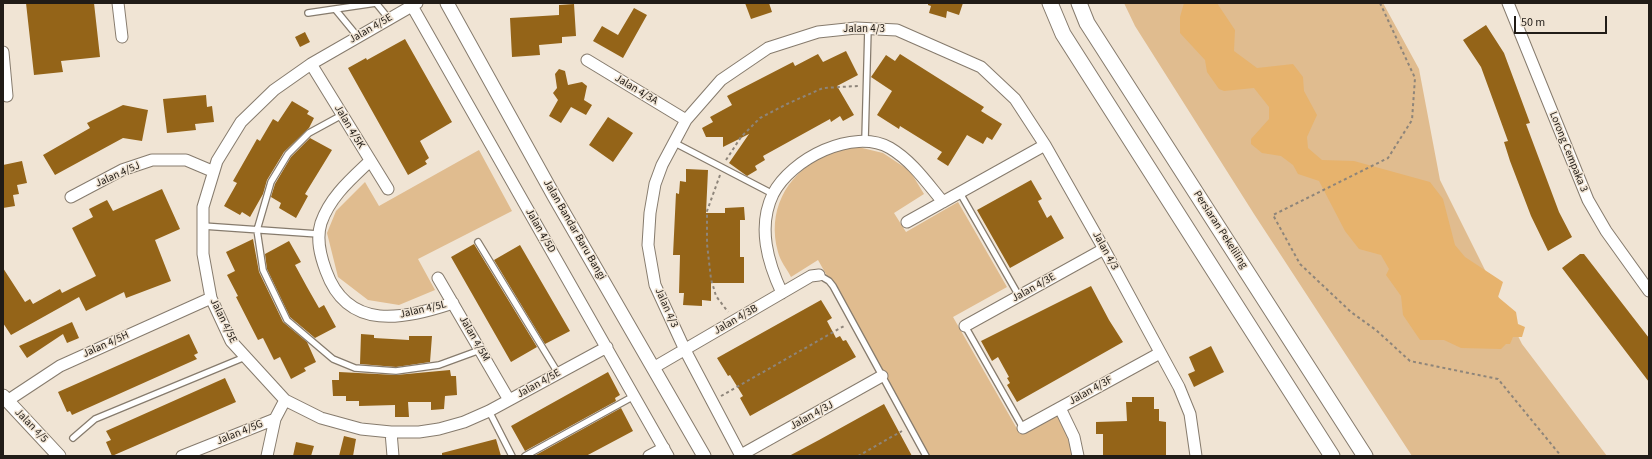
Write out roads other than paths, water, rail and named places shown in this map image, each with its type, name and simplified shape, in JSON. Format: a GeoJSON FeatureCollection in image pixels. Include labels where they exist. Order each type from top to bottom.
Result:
{"type":"FeatureCollection","features":[{"type":"Feature","properties":{"kind":"main road"},"geometry":{"type":"LineString","coordinates":[[1050,3],[1063,34],[1332,456]]}},
{"type":"Feature","properties":{"kind":"main road","name":"Persiaran Pekeliling"},"geometry":{"type":"LineString","coordinates":[[1078,3],[1087,23],[1365,456]]}},
{"type":"Feature","properties":{"kind":"street"},"geometry":{"type":"LineString","coordinates":[[118,3],[122,37]]}},
{"type":"Feature","properties":{"kind":"street","name":"Jalan Bandar Baru Bangi"},"geometry":{"type":"LineString","coordinates":[[446,3],[554,196],[704,456]]}},
{"type":"Feature","properties":{"kind":"street","name":"Lorong Cempaka 3"},"geometry":{"type":"LineString","coordinates":[[1508,3],[1588,200],[1606,230],[1649,291]]}},
{"type":"Feature","properties":{"kind":"street","name":"Jalan 4/5E"},"geometry":{"type":"LineString","coordinates":[[414,4],[311,64],[274,90],[242,122],[217,161],[212,171],[203,207],[203,254],[211,298],[231,341],[285,400],[321,418],[361,429],[391,432],[419,432],[439,429],[464,422],[489,411],[607,347]]}},
{"type":"Feature","properties":{"kind":"street","name":"Jalan 4/5D"},"geometry":{"type":"LineString","coordinates":[[414,4],[666,452]]}},
{"type":"Feature","properties":{"kind":"street","name":"Jalan 4/3"},"geometry":{"type":"LineString","coordinates":[[741,456],[685,350],[655,285],[648,245],[650,213],[655,184],[673,142],[686,120],[720,80],[768,48],[818,32],[856,28],[897,30],[981,66],[1016,99],[1104,249],[1179,386],[1190,414],[1196,456]]}},
{"type":"Feature","properties":{"kind":"street"},"geometry":{"type":"LineString","coordinates":[[3,52],[7,96]]}},
{"type":"Feature","properties":{"kind":"street","name":"Jalan 4/3A"},"geometry":{"type":"LineString","coordinates":[[586,60],[686,120]]}},
{"type":"Feature","properties":{"kind":"street","name":"Jalan 4/5K"},"geometry":{"type":"LineString","coordinates":[[311,64],[388,189]]}},
{"type":"Feature","properties":{"kind":"street"},"geometry":{"type":"LineString","coordinates":[[782,293],[772,270],[765,240],[768,211],[773,194],[784,180],[801,164],[819,152],[850,141],[865,140],[890,148],[914,168],[943,202]]}},
{"type":"Feature","properties":{"kind":"street"},"geometry":{"type":"LineString","coordinates":[[907,222],[1044,145]]}},
{"type":"Feature","properties":{"kind":"street","name":"Jalan 4/5J"},"geometry":{"type":"LineString","coordinates":[[71,197],[122,170],[152,160],[186,160],[212,171]]}},
{"type":"Feature","properties":{"kind":"street","name":"Jalan 4/5L"},"geometry":{"type":"LineString","coordinates":[[370,161],[340,190],[328,208],[318,234],[320,256],[328,277],[338,294],[350,305],[377,316],[397,317],[422,313],[453,303]]}},
{"type":"Feature","properties":{"kind":"street","name":"Jalan 4/3E"},"geometry":{"type":"LineString","coordinates":[[965,326],[1104,249]]}},
{"type":"Feature","properties":{"kind":"street","name":"Jalan 4/3B"},"geometry":{"type":"LineString","coordinates":[[653,368],[811,276],[819,275]]}},
{"type":"Feature","properties":{"kind":"street","name":"Jalan 4/5M"},"geometry":{"type":"LineString","coordinates":[[438,278],[509,400]]}},
{"type":"Feature","properties":{"kind":"street","name":"Jalan 4/5H"},"geometry":{"type":"LineString","coordinates":[[5,399],[60,366],[211,298]]}},
{"type":"Feature","properties":{"kind":"street","name":"Jalan 4/3F"},"geometry":{"type":"LineString","coordinates":[[1023,428],[1160,353]]}},
{"type":"Feature","properties":{"kind":"street","name":"Jalan 4/3J"},"geometry":{"type":"LineString","coordinates":[[741,456],[882,376]]}},
{"type":"Feature","properties":{"kind":"street","name":"Jalan 4/5"},"geometry":{"type":"LineString","coordinates":[[5,399],[59,456]]}},
{"type":"Feature","properties":{"kind":"street"},"geometry":{"type":"LineString","coordinates":[[267,456],[275,419],[285,400]]}},
{"type":"Feature","properties":{"kind":"street"},"geometry":{"type":"LineString","coordinates":[[1060,408],[1074,437],[1078,456]]}},
{"type":"Feature","properties":{"kind":"street","name":"Jalan 4/5G"},"geometry":{"type":"LineString","coordinates":[[182,456],[275,419]]}},
{"type":"Feature","properties":{"kind":"street"},"geometry":{"type":"LineString","coordinates":[[391,432],[393,456]]}},
{"type":"Feature","properties":{"kind":"street"},"geometry":{"type":"LineString","coordinates":[[649,456],[666,452]]}},
{"type":"Feature","properties":{"kind":"lane"},"geometry":{"type":"LineString","coordinates":[[308,13],[376,3],[389,19]]}},
{"type":"Feature","properties":{"kind":"lane"},"geometry":{"type":"LineString","coordinates":[[335,9],[358,37]]}},
{"type":"Feature","properties":{"kind":"lane"},"geometry":{"type":"LineString","coordinates":[[865,140],[865,86],[868,28]]}},
{"type":"Feature","properties":{"kind":"lane"},"geometry":{"type":"LineString","coordinates":[[342,115],[309,133],[288,154],[270,182],[257,230],[263,270],[287,320],[333,359],[355,368],[396,371],[439,365],[480,350]]}},
{"type":"Feature","properties":{"kind":"lane"},"geometry":{"type":"LineString","coordinates":[[673,142],[773,194]]}},
{"type":"Feature","properties":{"kind":"lane"},"geometry":{"type":"LineString","coordinates":[[960,193],[1019,296]]}},
{"type":"Feature","properties":{"kind":"lane"},"geometry":{"type":"LineString","coordinates":[[203,226],[318,234]]}},
{"type":"Feature","properties":{"kind":"lane"},"geometry":{"type":"LineString","coordinates":[[478,242],[558,373]]}},
{"type":"Feature","properties":{"kind":"lane"},"geometry":{"type":"LineString","coordinates":[[819,275],[830,281],[926,456]]}},
{"type":"Feature","properties":{"kind":"lane"},"geometry":{"type":"LineString","coordinates":[[965,326],[1023,428]]}},
{"type":"Feature","properties":{"kind":"lane"},"geometry":{"type":"LineString","coordinates":[[73,438],[95,419],[245,357]]}},
{"type":"Feature","properties":{"kind":"lane"},"geometry":{"type":"LineString","coordinates":[[525,456],[634,396]]}},
{"type":"Feature","properties":{"kind":"lane"},"geometry":{"type":"LineString","coordinates":[[489,411],[512,456]]}}]}
